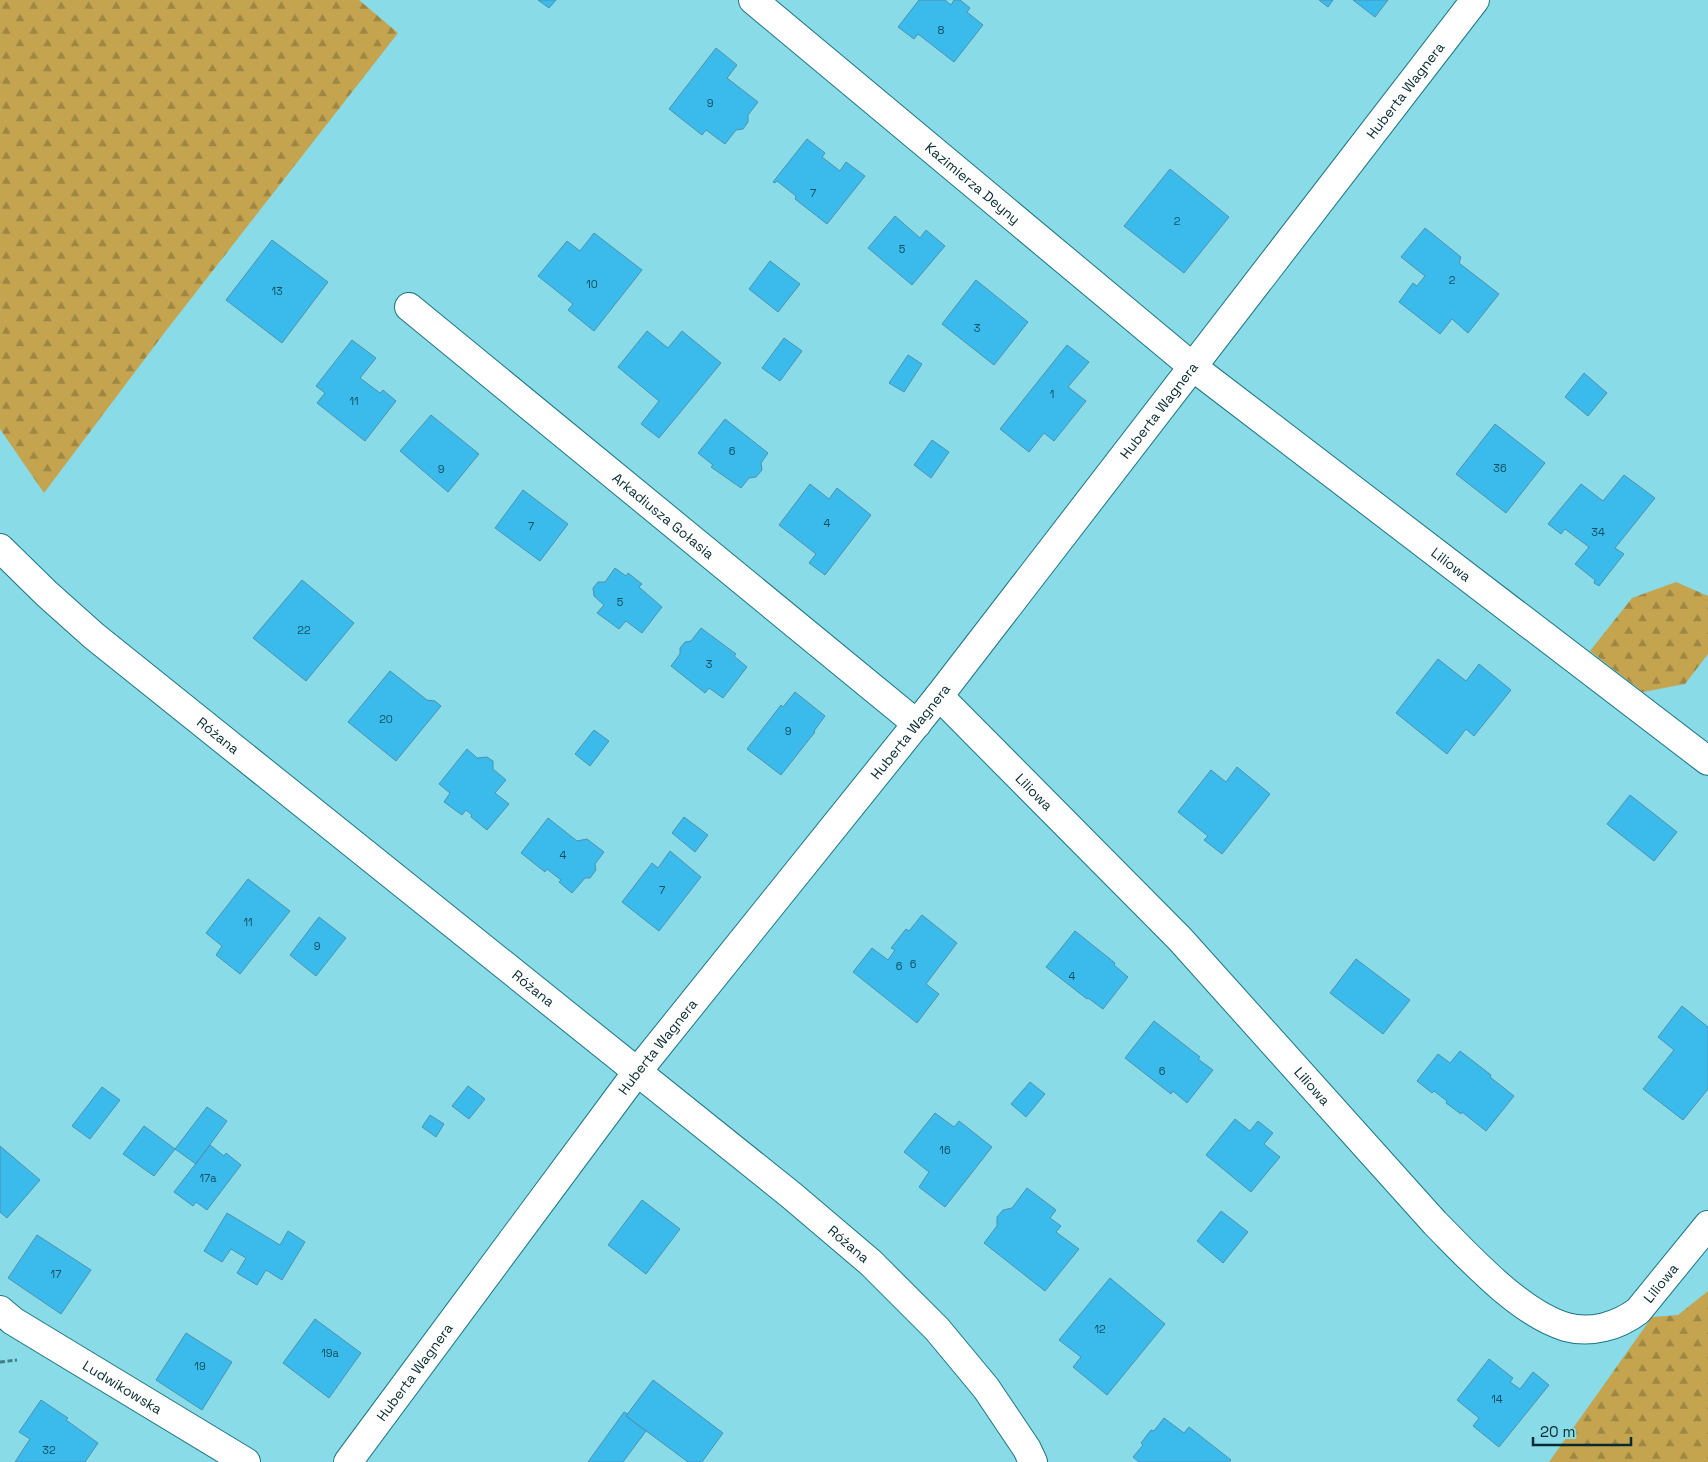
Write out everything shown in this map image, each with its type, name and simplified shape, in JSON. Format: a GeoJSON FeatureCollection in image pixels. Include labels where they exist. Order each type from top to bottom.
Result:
{"type":"FeatureCollection","features":[{"type":"Feature","properties":{"kind":"street","name":"Kazimierza Deyny"},"geometry":{"type":"LineString","coordinates":[[753,0],[1193,367]]}},
{"type":"Feature","properties":{"kind":"street","name":"Huberta Wagnera"},"geometry":{"type":"LineString","coordinates":[[348,1462],[637,1072],[939,696],[1475,0]]}},
{"type":"Feature","properties":{"kind":"street","name":"Arkadiusza Gołasia"},"geometry":{"type":"LineString","coordinates":[[409,307],[917,724]]}},
{"type":"Feature","properties":{"kind":"street","name":"Liliowa"},"geometry":{"type":"LineString","coordinates":[[1193,367],[1708,761]]}},
{"type":"Feature","properties":{"kind":"street","name":"Różana"},"geometry":{"type":"LineString","coordinates":[[0,548],[94,636],[791,1195],[878,1269],[937,1329],[970,1368],[986,1388],[1027,1449],[1033,1462]]}},
{"type":"Feature","properties":{"kind":"street","name":"Liliowa"},"geometry":{"type":"LineString","coordinates":[[939,696],[1180,939],[1435,1223],[1472,1260],[1529,1308],[1549,1320],[1567,1327],[1588,1330],[1626,1320],[1638,1311],[1708,1225]]}},
{"type":"Feature","properties":{"kind":"street","name":"Ludwikowska"},"geometry":{"type":"LineString","coordinates":[[4,1323],[246,1462]]}},
{"type":"Feature","properties":{"kind":"green space"},"geometry":{"type":"Polygon","coordinates":[[[0,0],[359,0],[398,33],[165,332],[44,493],[0,429],[0,0]]]}},
{"type":"Feature","properties":{"kind":"green space"},"geometry":{"type":"Polygon","coordinates":[[[1676,582],[1708,596],[1708,654],[1685,684],[1643,692],[1590,651],[1632,598],[1676,582]]]}},
{"type":"Feature","properties":{"kind":"green space"},"geometry":{"type":"Polygon","coordinates":[[[1708,1291],[1708,1462],[1549,1462],[1652,1317],[1678,1315],[1708,1291]]]}},
{"type":"Feature","properties":{"kind":"building"},"geometry":{"type":"Polygon","coordinates":[[[538,0],[556,0],[549,8],[538,0]]]}},
{"type":"Feature","properties":{"kind":"building"},"geometry":{"type":"Polygon","coordinates":[[[919,0],[945,0],[951,5],[954,0],[960,0],[970,8],[967,12],[983,25],[954,62],[918,34],[914,39],[898,27],[919,0]]]}},
{"type":"Feature","properties":{"kind":"building"},"geometry":{"type":"Polygon","coordinates":[[[1319,0],[1333,0],[1328,7],[1319,0]]]}},
{"type":"Feature","properties":{"kind":"building"},"geometry":{"type":"Polygon","coordinates":[[[1353,0],[1388,0],[1375,17],[1353,0]]]}},
{"type":"Feature","properties":{"kind":"building"},"geometry":{"type":"Polygon","coordinates":[[[716,48],[737,65],[727,78],[758,102],[748,115],[748,122],[743,129],[736,130],[725,144],[706,130],[702,135],[669,109],[716,48]]]}},
{"type":"Feature","properties":{"kind":"building"},"geometry":{"type":"Polygon","coordinates":[[[807,139],[825,153],[822,157],[840,171],[846,162],[865,176],[827,224],[795,199],[796,196],[777,181],[773,182],[807,139]]]}},
{"type":"Feature","properties":{"kind":"building"},"geometry":{"type":"Polygon","coordinates":[[[1170,169],[1229,217],[1184,273],[1124,226],[1170,169]]]}},
{"type":"Feature","properties":{"kind":"building"},"geometry":{"type":"Polygon","coordinates":[[[895,216],[920,238],[926,230],[945,246],[912,285],[868,248],[895,216]]]}},
{"type":"Feature","properties":{"kind":"building"},"geometry":{"type":"Polygon","coordinates":[[[1425,228],[1461,257],[1459,263],[1499,294],[1468,333],[1452,319],[1440,334],[1399,302],[1413,283],[1417,286],[1425,276],[1401,257],[1425,228]]]}},
{"type":"Feature","properties":{"kind":"building"},"geometry":{"type":"Polygon","coordinates":[[[594,233],[642,270],[594,331],[568,310],[573,304],[538,276],[567,241],[580,251],[594,233]]]}},
{"type":"Feature","properties":{"kind":"building"},"geometry":{"type":"Polygon","coordinates":[[[272,240],[328,282],[282,343],[226,300],[272,240]]]}},
{"type":"Feature","properties":{"kind":"building"},"geometry":{"type":"Polygon","coordinates":[[[770,261],[800,284],[778,312],[749,289],[770,261]]]}},
{"type":"Feature","properties":{"kind":"building"},"geometry":{"type":"Polygon","coordinates":[[[976,280],[1028,322],[994,365],[942,324],[976,280]]]}},
{"type":"Feature","properties":{"kind":"building"},"geometry":{"type":"Polygon","coordinates":[[[647,331],[668,348],[682,331],[721,363],[659,438],[641,424],[659,401],[618,367],[647,331]]]}},
{"type":"Feature","properties":{"kind":"building"},"geometry":{"type":"Polygon","coordinates":[[[784,338],[802,351],[780,381],[762,368],[784,338]]]}},
{"type":"Feature","properties":{"kind":"building"},"geometry":{"type":"Polygon","coordinates":[[[352,340],[376,358],[360,378],[380,393],[383,390],[396,401],[365,441],[317,403],[325,393],[316,386],[352,340]]]}},
{"type":"Feature","properties":{"kind":"building"},"geometry":{"type":"Polygon","coordinates":[[[1067,345],[1089,362],[1068,387],[1086,401],[1054,441],[1044,433],[1029,452],[1000,429],[1067,345]]]}},
{"type":"Feature","properties":{"kind":"building"},"geometry":{"type":"Polygon","coordinates":[[[908,355],[922,364],[904,392],[889,383],[908,355]]]}},
{"type":"Feature","properties":{"kind":"building"},"geometry":{"type":"Polygon","coordinates":[[[1584,373],[1607,393],[1588,416],[1565,397],[1584,373]]]}},
{"type":"Feature","properties":{"kind":"building"},"geometry":{"type":"Polygon","coordinates":[[[431,415],[479,454],[448,492],[400,451],[431,415]]]}},
{"type":"Feature","properties":{"kind":"building"},"geometry":{"type":"Polygon","coordinates":[[[725,419],[768,453],[761,463],[762,470],[756,477],[749,478],[741,488],[711,467],[713,465],[698,453],[725,419]]]}},
{"type":"Feature","properties":{"kind":"building"},"geometry":{"type":"Polygon","coordinates":[[[1495,424],[1545,463],[1506,513],[1456,474],[1495,424]]]}},
{"type":"Feature","properties":{"kind":"building"},"geometry":{"type":"Polygon","coordinates":[[[932,440],[949,452],[931,478],[914,465],[932,440]]]}},
{"type":"Feature","properties":{"kind":"building"},"geometry":{"type":"Polygon","coordinates":[[[1624,475],[1655,498],[1615,548],[1624,554],[1599,586],[1594,583],[1595,580],[1575,564],[1589,547],[1565,529],[1561,534],[1548,524],[1581,484],[1603,501],[1624,475]]]}},
{"type":"Feature","properties":{"kind":"building"},"geometry":{"type":"Polygon","coordinates":[[[810,484],[829,499],[837,488],[871,515],[825,575],[809,563],[816,554],[779,525],[810,484]]]}},
{"type":"Feature","properties":{"kind":"building"},"geometry":{"type":"Polygon","coordinates":[[[523,490],[568,524],[540,561],[495,528],[523,490]]]}},
{"type":"Feature","properties":{"kind":"building"},"geometry":{"type":"Polygon","coordinates":[[[615,568],[626,576],[628,573],[642,584],[639,587],[662,607],[642,633],[626,621],[619,629],[597,613],[604,605],[594,596],[593,588],[598,582],[605,582],[615,568]]]}},
{"type":"Feature","properties":{"kind":"building"},"geometry":{"type":"Polygon","coordinates":[[[302,580],[354,623],[306,681],[253,638],[302,580]]]}},
{"type":"Feature","properties":{"kind":"building"},"geometry":{"type":"Polygon","coordinates":[[[701,628],[736,654],[734,656],[747,667],[723,698],[709,688],[705,693],[671,666],[680,654],[680,648],[685,642],[691,641],[701,628]]]}},
{"type":"Feature","properties":{"kind":"building"},"geometry":{"type":"Polygon","coordinates":[[[1438,659],[1466,681],[1479,664],[1511,690],[1474,736],[1466,729],[1447,754],[1396,713],[1438,659]]]}},
{"type":"Feature","properties":{"kind":"building"},"geometry":{"type":"Polygon","coordinates":[[[390,671],[427,700],[435,701],[441,706],[396,761],[348,722],[390,671]]]}},
{"type":"Feature","properties":{"kind":"building"},"geometry":{"type":"Polygon","coordinates":[[[795,692],[825,716],[815,732],[781,775],[747,749],[781,705],[783,707],[795,692]]]}},
{"type":"Feature","properties":{"kind":"building"},"geometry":{"type":"Polygon","coordinates":[[[594,730],[609,741],[590,766],[575,754],[594,730]]]}},
{"type":"Feature","properties":{"kind":"building"},"geometry":{"type":"Polygon","coordinates":[[[467,749],[477,758],[487,757],[493,761],[493,769],[506,780],[495,793],[509,804],[487,830],[471,817],[472,815],[466,810],[462,815],[444,802],[450,793],[439,784],[467,749]]]}},
{"type":"Feature","properties":{"kind":"building"},"geometry":{"type":"Polygon","coordinates":[[[1237,767],[1270,794],[1222,854],[1204,840],[1208,836],[1178,812],[1211,770],[1226,782],[1237,767]]]}},
{"type":"Feature","properties":{"kind":"building"},"geometry":{"type":"Polygon","coordinates":[[[1630,795],[1677,832],[1654,861],[1607,824],[1630,795]]]}},
{"type":"Feature","properties":{"kind":"building"},"geometry":{"type":"Polygon","coordinates":[[[684,817],[708,835],[695,852],[672,833],[684,817]]]}},
{"type":"Feature","properties":{"kind":"building"},"geometry":{"type":"Polygon","coordinates":[[[548,818],[577,841],[587,839],[604,852],[595,864],[596,870],[590,878],[585,878],[572,893],[559,882],[561,880],[547,869],[545,872],[521,853],[548,818]]]}},
{"type":"Feature","properties":{"kind":"building"},"geometry":{"type":"Polygon","coordinates":[[[670,851],[701,877],[659,931],[622,902],[652,863],[658,868],[670,851]]]}},
{"type":"Feature","properties":{"kind":"building"},"geometry":{"type":"Polygon","coordinates":[[[248,879],[290,911],[240,974],[216,955],[222,946],[206,933],[248,879]]]}},
{"type":"Feature","properties":{"kind":"building"},"geometry":{"type":"Polygon","coordinates":[[[922,915],[957,943],[926,984],[939,994],[917,1023],[853,972],[872,948],[888,960],[895,950],[891,948],[906,929],[909,931],[922,915]]]}},
{"type":"Feature","properties":{"kind":"building"},"geometry":{"type":"Polygon","coordinates":[[[319,917],[346,938],[316,976],[290,955],[319,917]]]}},
{"type":"Feature","properties":{"kind":"building"},"geometry":{"type":"Polygon","coordinates":[[[1075,931],[1115,963],[1114,965],[1128,977],[1103,1009],[1046,967],[1075,931]]]}},
{"type":"Feature","properties":{"kind":"building"},"geometry":{"type":"Polygon","coordinates":[[[1356,959],[1410,1000],[1383,1034],[1330,993],[1356,959]]]}},
{"type":"Feature","properties":{"kind":"building"},"geometry":{"type":"Polygon","coordinates":[[[1682,1006],[1708,1027],[1708,1089],[1683,1120],[1643,1089],[1674,1050],[1658,1037],[1682,1006]]]}},
{"type":"Feature","properties":{"kind":"building"},"geometry":{"type":"Polygon","coordinates":[[[1154,1021],[1200,1057],[1198,1059],[1213,1070],[1187,1103],[1173,1091],[1171,1094],[1125,1058],[1154,1021]]]}},
{"type":"Feature","properties":{"kind":"building"},"geometry":{"type":"Polygon","coordinates":[[[1460,1051],[1514,1096],[1486,1131],[1462,1112],[1461,1114],[1446,1103],[1447,1101],[1434,1091],[1432,1093],[1417,1081],[1438,1054],[1450,1063],[1460,1051]]]}},
{"type":"Feature","properties":{"kind":"building"},"geometry":{"type":"Polygon","coordinates":[[[1030,1082],[1045,1094],[1026,1117],[1011,1104],[1030,1082]]]}},
{"type":"Feature","properties":{"kind":"building"},"geometry":{"type":"Polygon","coordinates":[[[468,1086],[485,1099],[469,1119],[452,1106],[468,1086]]]}},
{"type":"Feature","properties":{"kind":"building"},"geometry":{"type":"Polygon","coordinates":[[[102,1087],[120,1100],[90,1139],[72,1126],[102,1087]]]}},
{"type":"Feature","properties":{"kind":"building"},"geometry":{"type":"Polygon","coordinates":[[[207,1107],[227,1121],[196,1164],[175,1149],[207,1107]]]}},
{"type":"Feature","properties":{"kind":"building"},"geometry":{"type":"Polygon","coordinates":[[[935,1113],[954,1127],[959,1121],[992,1147],[945,1207],[919,1187],[929,1172],[904,1152],[935,1113]]]}},
{"type":"Feature","properties":{"kind":"building"},"geometry":{"type":"Polygon","coordinates":[[[430,1115],[444,1124],[436,1137],[422,1127],[430,1115]]]}},
{"type":"Feature","properties":{"kind":"building"},"geometry":{"type":"Polygon","coordinates":[[[1235,1119],[1250,1131],[1258,1121],[1273,1133],[1264,1144],[1280,1157],[1251,1192],[1206,1155],[1235,1119]]]}},
{"type":"Feature","properties":{"kind":"building"},"geometry":{"type":"Polygon","coordinates":[[[144,1126],[175,1149],[154,1176],[123,1154],[144,1126]]]}},
{"type":"Feature","properties":{"kind":"building"},"geometry":{"type":"Polygon","coordinates":[[[210,1145],[224,1156],[226,1153],[241,1165],[207,1210],[196,1202],[193,1206],[174,1192],[210,1145]]]}},
{"type":"Feature","properties":{"kind":"building"},"geometry":{"type":"Polygon","coordinates":[[[0,1146],[40,1180],[7,1218],[0,1212],[0,1146]]]}},
{"type":"Feature","properties":{"kind":"building"},"geometry":{"type":"Polygon","coordinates":[[[1027,1188],[1056,1210],[1050,1218],[1061,1226],[1056,1232],[1079,1249],[1045,1291],[984,1243],[997,1226],[997,1217],[1003,1210],[1012,1208],[1027,1188]]]}},
{"type":"Feature","properties":{"kind":"building"},"geometry":{"type":"Polygon","coordinates":[[[642,1200],[680,1229],[646,1274],[608,1245],[642,1200]]]}},
{"type":"Feature","properties":{"kind":"building"},"geometry":{"type":"Polygon","coordinates":[[[1221,1211],[1248,1232],[1223,1263],[1197,1241],[1221,1211]]]}},
{"type":"Feature","properties":{"kind":"building"},"geometry":{"type":"Polygon","coordinates":[[[227,1213],[280,1245],[288,1231],[305,1242],[282,1280],[266,1270],[257,1285],[237,1273],[246,1258],[231,1249],[222,1262],[204,1251],[227,1213]]]}},
{"type":"Feature","properties":{"kind":"building"},"geometry":{"type":"Polygon","coordinates":[[[37,1235],[91,1270],[61,1314],[8,1278],[37,1235]]]}},
{"type":"Feature","properties":{"kind":"building"},"geometry":{"type":"Polygon","coordinates":[[[1110,1278],[1165,1324],[1107,1395],[1073,1367],[1081,1357],[1059,1340],[1110,1278]]]}},
{"type":"Feature","properties":{"kind":"building"},"geometry":{"type":"Polygon","coordinates":[[[315,1319],[361,1353],[329,1398],[283,1363],[315,1319]]]}},
{"type":"Feature","properties":{"kind":"building"},"geometry":{"type":"Polygon","coordinates":[[[186,1333],[232,1362],[202,1410],[156,1380],[186,1333]]]}},
{"type":"Feature","properties":{"kind":"building"},"geometry":{"type":"Polygon","coordinates":[[[1489,1359],[1513,1378],[1510,1382],[1520,1389],[1533,1372],[1549,1385],[1499,1447],[1473,1426],[1479,1418],[1457,1400],[1489,1359]]]}},
{"type":"Feature","properties":{"kind":"building"},"geometry":{"type":"Polygon","coordinates":[[[653,1380],[723,1433],[702,1462],[688,1462],[626,1416],[653,1380]]]}},
{"type":"Feature","properties":{"kind":"building"},"geometry":{"type":"Polygon","coordinates":[[[41,1400],[68,1418],[66,1420],[98,1443],[85,1462],[15,1462],[30,1439],[19,1432],[41,1400]]]}},
{"type":"Feature","properties":{"kind":"building"},"geometry":{"type":"Polygon","coordinates":[[[624,1412],[628,1414],[626,1416],[646,1431],[623,1462],[588,1462],[624,1412]]]}},
{"type":"Feature","properties":{"kind":"building"},"geometry":{"type":"Polygon","coordinates":[[[1164,1418],[1184,1433],[1189,1427],[1231,1460],[1229,1462],[1139,1462],[1133,1457],[1143,1445],[1141,1443],[1151,1430],[1154,1431],[1164,1418]]]}}]}
